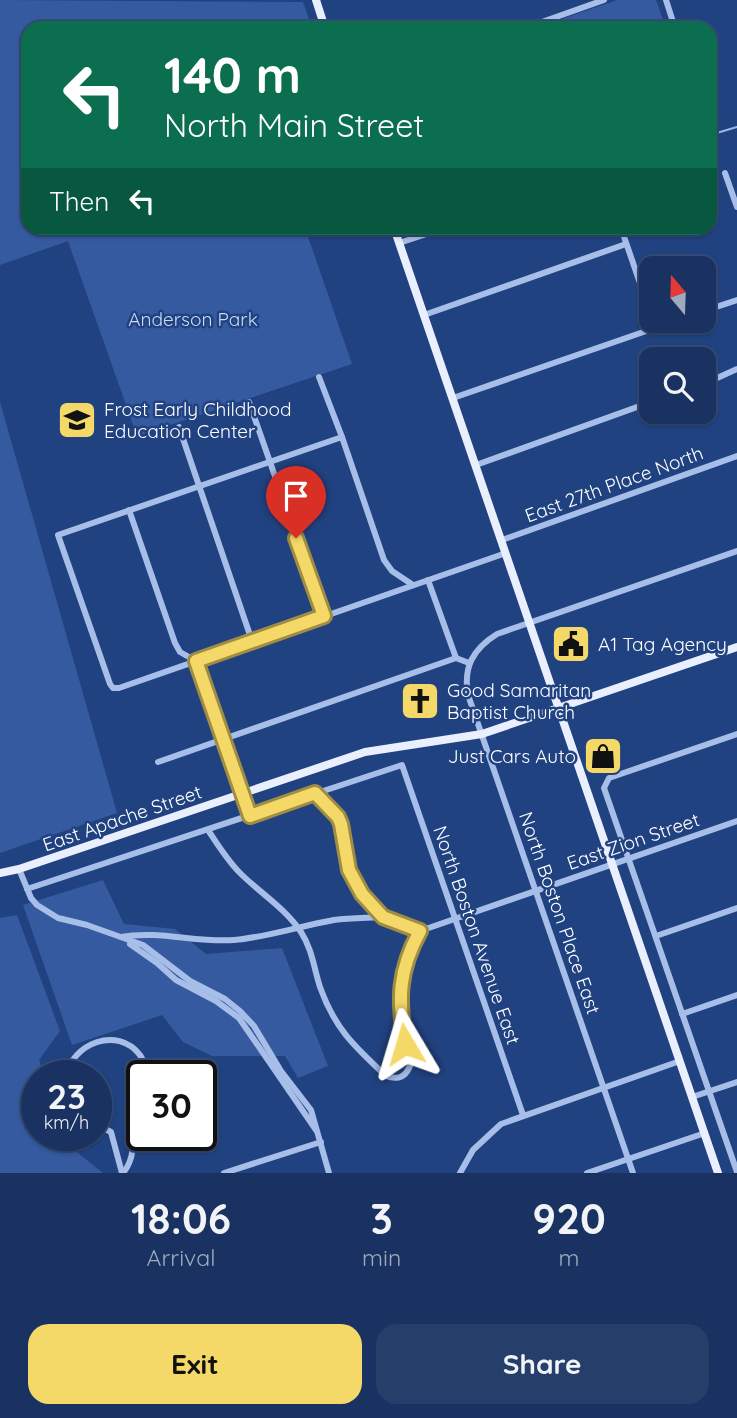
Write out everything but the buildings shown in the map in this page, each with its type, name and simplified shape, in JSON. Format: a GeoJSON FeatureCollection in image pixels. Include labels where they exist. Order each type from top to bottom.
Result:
{"type":"FeatureCollection","features":[{"type":"Feature","properties":{"kind":"main road"},"geometry":{"type":"LineString","coordinates":[[316,0],[324,21]]}},
{"type":"Feature","properties":{"kind":"main road"},"geometry":{"type":"LineString","coordinates":[[396,235],[718,1173]]}},
{"type":"Feature","properties":{"kind":"main road","name":"East Apache Street"},"geometry":{"type":"LineString","coordinates":[[0,873],[19,869],[366,752],[482,734],[737,647]]}},
{"type":"Feature","properties":{"kind":"main road","name":"East Apache Street"},"geometry":{"type":"LineString","coordinates":[[0,878],[19,869]]}},
{"type":"Feature","properties":{"kind":"street"},"geometry":{"type":"LineString","coordinates":[[545,21],[604,0]]}},
{"type":"Feature","properties":{"kind":"street"},"geometry":{"type":"LineString","coordinates":[[666,0],[674,21]]}},
{"type":"Feature","properties":{"kind":"street"},"geometry":{"type":"LineString","coordinates":[[725,173],[737,207]]}},
{"type":"Feature","properties":{"kind":"street"},"geometry":{"type":"LineString","coordinates":[[399,243],[424,235]]}},
{"type":"Feature","properties":{"kind":"street"},"geometry":{"type":"LineString","coordinates":[[623,235],[639,281]]}},
{"type":"Feature","properties":{"kind":"street"},"geometry":{"type":"LineString","coordinates":[[424,315],[626,244]]}},
{"type":"Feature","properties":{"kind":"street"},"geometry":{"type":"LineString","coordinates":[[716,307],[737,300]]}},
{"type":"Feature","properties":{"kind":"street"},"geometry":{"type":"LineString","coordinates":[[453,398],[639,330]]}},
{"type":"Feature","properties":{"kind":"street"},"geometry":{"type":"LineString","coordinates":[[716,379],[737,369]]}},
{"type":"Feature","properties":{"kind":"street"},"geometry":{"type":"LineString","coordinates":[[319,377],[384,560],[392,571],[413,585]]}},
{"type":"Feature","properties":{"kind":"street"},"geometry":{"type":"LineString","coordinates":[[248,401],[324,616]]}},
{"type":"Feature","properties":{"kind":"street"},"geometry":{"type":"LineString","coordinates":[[476,465],[639,406]]}},
{"type":"Feature","properties":{"kind":"street"},"geometry":{"type":"LineString","coordinates":[[179,427],[252,641]]}},
{"type":"Feature","properties":{"kind":"street"},"geometry":{"type":"LineString","coordinates":[[342,437],[58,535],[113,688],[506,553]]}},
{"type":"Feature","properties":{"kind":"street","name":"East 27th Place North"},"geometry":{"type":"LineString","coordinates":[[502,540],[737,456]]}},
{"type":"Feature","properties":{"kind":"street"},"geometry":{"type":"LineString","coordinates":[[129,510],[175,643],[180,652],[196,661],[250,816]]}},
{"type":"Feature","properties":{"kind":"street"},"geometry":{"type":"LineString","coordinates":[[158,762],[456,658],[469,663],[477,649],[497,634],[737,551]]}},
{"type":"Feature","properties":{"kind":"street"},"geometry":{"type":"LineString","coordinates":[[428,580],[456,658]]}},
{"type":"Feature","properties":{"kind":"street","name":"North Boston Place East"},"geometry":{"type":"LineString","coordinates":[[469,663],[466,685],[468,695],[633,1173]]}},
{"type":"Feature","properties":{"kind":"street"},"geometry":{"type":"LineString","coordinates":[[737,734],[609,778],[604,788],[737,1170]]}},
{"type":"Feature","properties":{"kind":"street","name":"North Boston Avenue East"},"geometry":{"type":"LineString","coordinates":[[315,793],[402,765],[523,1115]]}},
{"type":"Feature","properties":{"kind":"street"},"geometry":{"type":"LineString","coordinates":[[27,890],[315,793],[338,817],[345,854],[355,884],[383,917]]}},
{"type":"Feature","properties":{"kind":"street","name":"East Zion Street"},"geometry":{"type":"LineString","coordinates":[[420,931],[737,821]]}},
{"type":"Feature","properties":{"kind":"street"},"geometry":{"type":"LineString","coordinates":[[120,937],[136,934],[192,940],[231,940],[263,937],[299,928],[335,920],[383,917],[420,931],[403,969],[400,1004],[410,1066],[407,1072],[399,1079],[386,1076],[350,1042],[334,1020],[319,984],[307,940],[299,928],[278,905],[238,871],[208,830]]}},
{"type":"Feature","properties":{"kind":"street"},"geometry":{"type":"LineString","coordinates":[[19,869],[27,890],[37,905],[58,918],[143,945],[184,977],[225,999],[240,1011],[259,1033],[281,1071],[311,1110],[329,1173]]}},
{"type":"Feature","properties":{"kind":"street"},"geometry":{"type":"LineString","coordinates":[[656,936],[737,908]]}},
{"type":"Feature","properties":{"kind":"street"},"geometry":{"type":"LineString","coordinates":[[682,1014],[737,995]]}},
{"type":"Feature","properties":{"kind":"street"},"geometry":{"type":"LineString","coordinates":[[72,1060],[83,1047],[95,1041],[115,1040],[131,1047],[142,1060]]}},
{"type":"Feature","properties":{"kind":"street"},"geometry":{"type":"LineString","coordinates":[[460,1173],[488,1134],[501,1124],[680,1061]]}},
{"type":"Feature","properties":{"kind":"street"},"geometry":{"type":"LineString","coordinates":[[692,1097],[737,1082]]}},
{"type":"Feature","properties":{"kind":"street"},"geometry":{"type":"LineString","coordinates":[[587,1173],[705,1133]]}},
{"type":"Feature","properties":{"kind":"street"},"geometry":{"type":"LineString","coordinates":[[112,1136],[122,1173]]}},
{"type":"Feature","properties":{"kind":"street"},"geometry":{"type":"LineString","coordinates":[[229,1172],[321,1142]]}},
{"type":"Feature","properties":{"kind":"street"},"geometry":{"type":"LineString","coordinates":[[122,1173],[133,1151]]}},
{"type":"Feature","properties":{"kind":"green space","name":"Anderson Park"},"geometry":{"type":"Polygon","coordinates":[[[0,0],[303,2],[310,21],[21,21],[21,235],[307,235],[352,364],[137,436],[68,241],[0,265],[0,0]]]}},
{"type":"Feature","properties":{"kind":"green space"},"geometry":{"type":"Polygon","coordinates":[[[617,0],[656,0],[664,21],[556,21],[617,0]]]}},
{"type":"Feature","properties":{"kind":"green space"},"geometry":{"type":"Polygon","coordinates":[[[0,402],[117,813],[0,853],[0,402]]]}},
{"type":"Feature","properties":{"kind":"green space"},"geometry":{"type":"Polygon","coordinates":[[[103,880],[124,924],[175,929],[206,954],[282,948],[328,1066],[298,1078],[285,1056],[212,1056],[183,1042],[162,1015],[72,1045],[23,905],[103,880]]]}},
{"type":"Feature","properties":{"kind":"green space"},"geometry":{"type":"Polygon","coordinates":[[[17,915],[60,1031],[39,1060],[21,1060],[21,1151],[76,1151],[103,1173],[0,1173],[0,918],[17,915]]]}},
{"type":"Feature","properties":{"kind":"waterway"},"geometry":{"type":"LineString","coordinates":[[717,133],[737,127]]}},
{"type":"Feature","properties":{"kind":"place","name":"Frost Early Childhood Education Center"},"geometry":{"type":"Point","coordinates":[77,420]}},
{"type":"Feature","properties":{"kind":"place","name":"A1 Tag Agency"},"geometry":{"type":"Point","coordinates":[571,644]}},
{"type":"Feature","properties":{"kind":"place","name":"Good Samaritan Baptist Church"},"geometry":{"type":"Point","coordinates":[420,701]}},
{"type":"Feature","properties":{"kind":"place","name":"Just Cars Auto"},"geometry":{"type":"Point","coordinates":[603,756]}},
{"type":"Feature","properties":{"kind":"route"},"geometry":{"type":"LineString","coordinates":[[296,538],[324,616],[196,661],[250,816],[315,793],[338,817],[349,870],[362,894],[383,917],[420,931],[407,956],[400,990],[405,1044]]}}]}
